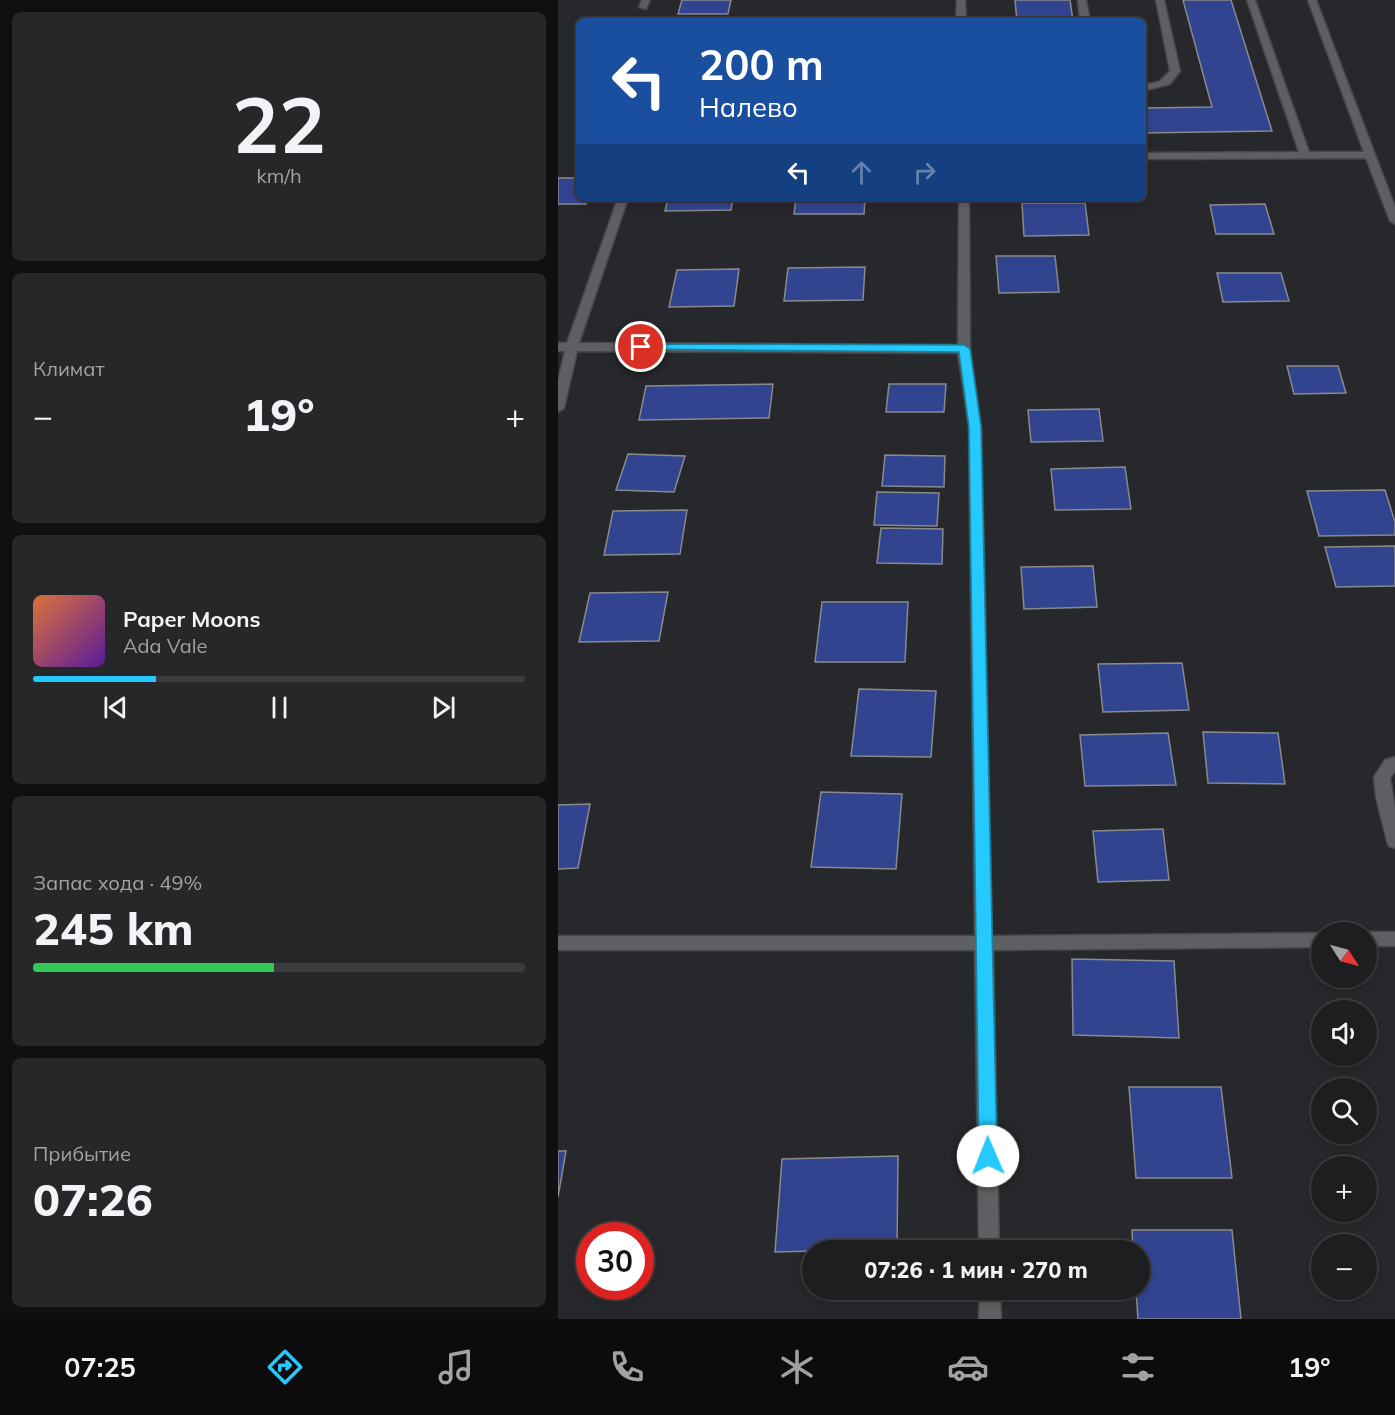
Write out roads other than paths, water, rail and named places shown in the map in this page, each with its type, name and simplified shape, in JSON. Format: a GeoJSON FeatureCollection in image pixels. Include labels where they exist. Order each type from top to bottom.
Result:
{"type":"FeatureCollection","features":[{"type":"Feature","properties":{"kind":"street"},"geometry":{"type":"LineString","coordinates":[[961,0],[961,18]]}},
{"type":"Feature","properties":{"kind":"street"},"geometry":{"type":"LineString","coordinates":[[1082,0],[1085,18]]}},
{"type":"Feature","properties":{"kind":"street"},"geometry":{"type":"LineString","coordinates":[[1146,87],[1164,84],[1173,77],[1175,71],[1160,0]]}},
{"type":"Feature","properties":{"kind":"street"},"geometry":{"type":"LineString","coordinates":[[1251,0],[1305,155]]}},
{"type":"Feature","properties":{"kind":"street"},"geometry":{"type":"LineString","coordinates":[[1312,0],[1395,221]]}},
{"type":"Feature","properties":{"kind":"street"},"geometry":{"type":"LineString","coordinates":[[1146,156],[1370,155]]}},
{"type":"Feature","properties":{"kind":"street"},"geometry":{"type":"LineString","coordinates":[[558,408],[572,347],[621,201]]}},
{"type":"Feature","properties":{"kind":"street"},"geometry":{"type":"LineString","coordinates":[[964,201],[964,349],[975,427],[989,1240]]}},
{"type":"Feature","properties":{"kind":"street"},"geometry":{"type":"LineString","coordinates":[[558,346],[964,349]]}},
{"type":"Feature","properties":{"kind":"street"},"geometry":{"type":"LineString","coordinates":[[1395,763],[1391,764],[1382,777],[1384,797],[1395,842]]}},
{"type":"Feature","properties":{"kind":"street"},"geometry":{"type":"LineString","coordinates":[[1377,939],[1395,939]]}},
{"type":"Feature","properties":{"kind":"street"},"geometry":{"type":"LineString","coordinates":[[558,943],[1311,940]]}},
{"type":"Feature","properties":{"kind":"street"},"geometry":{"type":"LineString","coordinates":[[990,1300],[990,1319]]}}]}
